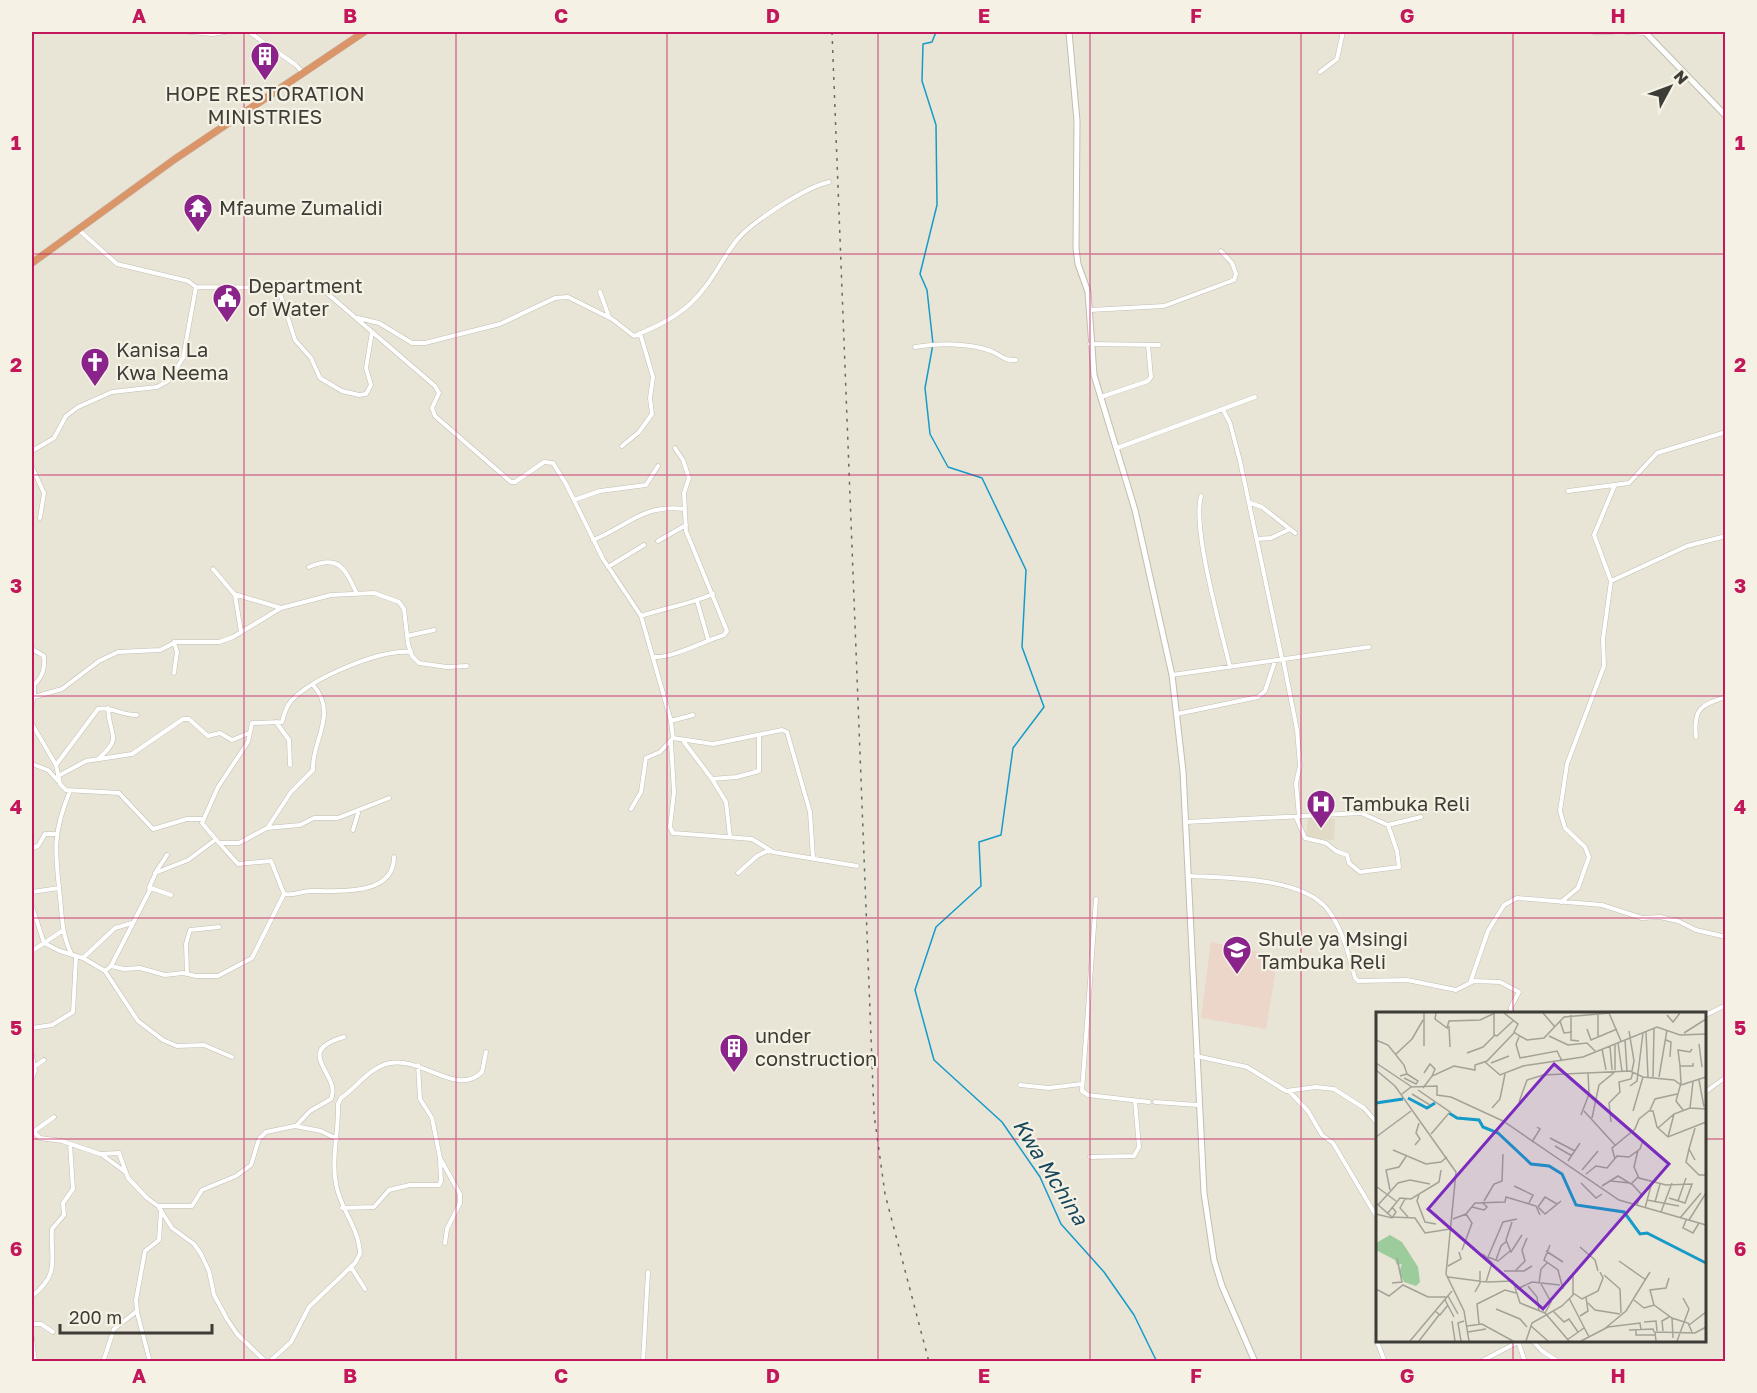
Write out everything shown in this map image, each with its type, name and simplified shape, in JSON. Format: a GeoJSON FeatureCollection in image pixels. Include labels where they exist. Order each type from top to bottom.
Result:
{"type":"FeatureCollection","features":[{"type":"Feature","properties":{"kind":"highway"},"geometry":{"type":"LineString","coordinates":[[32,263],[80,231],[175,159],[364,32]]}},
{"type":"Feature","properties":{"kind":"street"},"geometry":{"type":"LineString","coordinates":[[190,32],[213,34],[225,32]]}},
{"type":"Feature","properties":{"kind":"street"},"geometry":{"type":"LineString","coordinates":[[249,32],[296,65],[303,74]]}},
{"type":"Feature","properties":{"kind":"street"},"geometry":{"type":"LineString","coordinates":[[1069,32],[1077,121],[1076,248],[1078,264],[1088,292],[1093,369],[1135,510],[1172,675],[1177,714],[1186,822],[1204,1193],[1214,1260],[1222,1286],[1256,1362]]}},
{"type":"Feature","properties":{"kind":"street"},"geometry":{"type":"LineString","coordinates":[[1320,72],[1337,59],[1343,32]]}},
{"type":"Feature","properties":{"kind":"street"},"geometry":{"type":"LineString","coordinates":[[1594,32],[1613,32]]}},
{"type":"Feature","properties":{"kind":"street"},"geometry":{"type":"LineString","coordinates":[[1626,32],[1645,32],[1725,116]]}},
{"type":"Feature","properties":{"kind":"street"},"geometry":{"type":"LineString","coordinates":[[357,317],[379,323],[403,339],[419,344],[506,322],[559,297],[575,299],[609,318],[630,335],[640,333],[672,318],[689,304],[707,286],[734,243],[754,223],[816,186],[829,182]]}},
{"type":"Feature","properties":{"kind":"street"},"geometry":{"type":"LineString","coordinates":[[80,231],[117,264],[188,281],[196,287],[321,288],[438,389],[439,393],[432,408],[437,418],[510,482],[514,483],[548,461],[561,474],[608,567],[641,616],[670,721],[674,792],[671,830],[677,835],[752,838],[769,850],[857,866]]}},
{"type":"Feature","properties":{"kind":"street"},"geometry":{"type":"LineString","coordinates":[[1090,310],[1151,309],[1222,286],[1234,280],[1236,274],[1234,266],[1221,251]]}},
{"type":"Feature","properties":{"kind":"street"},"geometry":{"type":"LineString","coordinates":[[32,451],[54,438],[66,416],[78,407],[112,392],[157,387],[168,381],[183,358],[196,287]]}},
{"type":"Feature","properties":{"kind":"street"},"geometry":{"type":"LineString","coordinates":[[278,287],[295,340],[311,358],[320,378],[335,388],[358,395],[364,395],[369,390],[371,385],[366,368],[372,332]]}},
{"type":"Feature","properties":{"kind":"street"},"geometry":{"type":"LineString","coordinates":[[600,292],[609,318]]}},
{"type":"Feature","properties":{"kind":"street"},"geometry":{"type":"LineString","coordinates":[[622,446],[639,432],[652,414],[650,398],[653,377],[640,333]]}},
{"type":"Feature","properties":{"kind":"street"},"geometry":{"type":"LineString","coordinates":[[915,347],[933,344],[971,347],[992,352],[1003,360],[1016,360]]}},
{"type":"Feature","properties":{"kind":"street"},"geometry":{"type":"LineString","coordinates":[[1090,344],[1158,345]]}},
{"type":"Feature","properties":{"kind":"street"},"geometry":{"type":"LineString","coordinates":[[1101,397],[1148,381],[1151,377],[1148,345]]}},
{"type":"Feature","properties":{"kind":"street"},"geometry":{"type":"LineString","coordinates":[[1117,448],[1255,397]]}},
{"type":"Feature","properties":{"kind":"street"},"geometry":{"type":"LineString","coordinates":[[1223,410],[1235,441],[1250,503],[1297,730],[1300,766],[1296,783],[1297,817],[1305,838],[1326,843],[1336,851],[1347,855],[1349,863],[1360,872],[1399,867],[1397,850],[1388,825]]}},
{"type":"Feature","properties":{"kind":"street"},"geometry":{"type":"LineString","coordinates":[[1568,491],[1614,487],[1629,483],[1657,453],[1725,432]]}},
{"type":"Feature","properties":{"kind":"street"},"geometry":{"type":"LineString","coordinates":[[654,657],[672,655],[708,639],[724,635],[727,631],[686,525],[684,493],[689,477],[683,460],[675,448]]}},
{"type":"Feature","properties":{"kind":"street"},"geometry":{"type":"LineString","coordinates":[[574,500],[600,491],[645,485],[658,466]]}},
{"type":"Feature","properties":{"kind":"street"},"geometry":{"type":"LineString","coordinates":[[32,467],[44,493],[40,518]]}},
{"type":"Feature","properties":{"kind":"street"},"geometry":{"type":"LineString","coordinates":[[1562,902],[1578,888],[1589,857],[1585,847],[1562,823],[1561,801],[1567,764],[1604,666],[1602,639],[1611,581],[1594,535],[1614,487]]}},
{"type":"Feature","properties":{"kind":"street"},"geometry":{"type":"LineString","coordinates":[[1201,496],[1198,513],[1215,607],[1230,667]]}},
{"type":"Feature","properties":{"kind":"street"},"geometry":{"type":"LineString","coordinates":[[1250,503],[1262,507],[1295,533]]}},
{"type":"Feature","properties":{"kind":"street"},"geometry":{"type":"LineString","coordinates":[[593,540],[646,511],[669,507],[684,509]]}},
{"type":"Feature","properties":{"kind":"street"},"geometry":{"type":"LineString","coordinates":[[658,542],[686,525]]}},
{"type":"Feature","properties":{"kind":"street"},"geometry":{"type":"LineString","coordinates":[[1257,539],[1271,538],[1290,528]]}},
{"type":"Feature","properties":{"kind":"street"},"geometry":{"type":"LineString","coordinates":[[1611,581],[1687,546],[1725,536]]}},
{"type":"Feature","properties":{"kind":"street"},"geometry":{"type":"LineString","coordinates":[[608,567],[644,545]]}},
{"type":"Feature","properties":{"kind":"street"},"geometry":{"type":"LineString","coordinates":[[309,567],[326,561],[336,562],[345,572],[356,592]]}},
{"type":"Feature","properties":{"kind":"street"},"geometry":{"type":"LineString","coordinates":[[213,569],[234,594],[241,632]]}},
{"type":"Feature","properties":{"kind":"street"},"geometry":{"type":"LineString","coordinates":[[33,697],[62,689],[99,661],[116,653],[160,650],[174,642],[215,642],[241,632],[280,608],[333,594],[356,592],[379,594],[399,602],[404,609],[408,644],[419,664],[447,667],[467,666]]}},
{"type":"Feature","properties":{"kind":"street"},"geometry":{"type":"LineString","coordinates":[[234,594],[280,608]]}},
{"type":"Feature","properties":{"kind":"street"},"geometry":{"type":"LineString","coordinates":[[641,616],[697,601],[713,594]]}},
{"type":"Feature","properties":{"kind":"street"},"geometry":{"type":"LineString","coordinates":[[697,601],[708,639]]}},
{"type":"Feature","properties":{"kind":"street"},"geometry":{"type":"LineString","coordinates":[[407,636],[434,630]]}},
{"type":"Feature","properties":{"kind":"street"},"geometry":{"type":"LineString","coordinates":[[174,642],[177,652],[174,673]]}},
{"type":"Feature","properties":{"kind":"street"},"geometry":{"type":"LineString","coordinates":[[403,651],[408,644]]}},
{"type":"Feature","properties":{"kind":"street"},"geometry":{"type":"LineString","coordinates":[[1172,675],[1369,647]]}},
{"type":"Feature","properties":{"kind":"street"},"geometry":{"type":"LineString","coordinates":[[32,649],[44,656],[42,676],[34,685],[32,704]]}},
{"type":"Feature","properties":{"kind":"street"},"geometry":{"type":"LineString","coordinates":[[111,966],[124,969],[140,968],[165,975],[187,973],[196,976],[218,976],[252,958],[284,894],[271,861],[238,864],[204,828],[202,819],[218,787],[248,742],[252,723],[282,722],[290,702],[313,685],[377,654],[411,652]]}},
{"type":"Feature","properties":{"kind":"street"},"geometry":{"type":"LineString","coordinates":[[1177,714],[1258,697],[1265,691],[1275,660]]}},
{"type":"Feature","properties":{"kind":"street"},"geometry":{"type":"LineString","coordinates":[[267,828],[291,792],[313,770],[314,755],[324,722],[321,697],[313,685]]}},
{"type":"Feature","properties":{"kind":"street"},"geometry":{"type":"LineString","coordinates":[[1696,737],[1697,721],[1702,706],[1709,701],[1725,697]]}},
{"type":"Feature","properties":{"kind":"street"},"geometry":{"type":"LineString","coordinates":[[56,765],[93,713],[101,708],[108,708],[127,715],[137,715]]}},
{"type":"Feature","properties":{"kind":"street"},"geometry":{"type":"LineString","coordinates":[[97,759],[110,749],[114,740],[108,708]]}},
{"type":"Feature","properties":{"kind":"street"},"geometry":{"type":"LineString","coordinates":[[670,721],[693,715]]}},
{"type":"Feature","properties":{"kind":"street"},"geometry":{"type":"LineString","coordinates":[[60,775],[86,761],[132,754],[185,718],[208,736],[220,733],[232,740],[249,733]]}},
{"type":"Feature","properties":{"kind":"street"},"geometry":{"type":"LineString","coordinates":[[275,722],[289,740],[290,765]]}},
{"type":"Feature","properties":{"kind":"street"},"geometry":{"type":"LineString","coordinates":[[32,724],[56,765],[60,775],[59,782]]}},
{"type":"Feature","properties":{"kind":"street"},"geometry":{"type":"LineString","coordinates":[[672,740],[713,744],[782,730],[788,734],[810,812],[813,858]]}},
{"type":"Feature","properties":{"kind":"street"},"geometry":{"type":"LineString","coordinates":[[712,779],[737,777],[759,771],[759,735]]}},
{"type":"Feature","properties":{"kind":"street"},"geometry":{"type":"LineString","coordinates":[[631,808],[641,792],[646,758],[660,752],[672,740]]}},
{"type":"Feature","properties":{"kind":"street"},"geometry":{"type":"LineString","coordinates":[[684,742],[726,802],[730,837]]}},
{"type":"Feature","properties":{"kind":"street"},"geometry":{"type":"LineString","coordinates":[[32,764],[48,770],[64,789],[70,791],[119,793],[153,829],[191,818],[202,819]]}},
{"type":"Feature","properties":{"kind":"street"},"geometry":{"type":"LineString","coordinates":[[32,1028],[52,1025],[73,1012],[74,956],[62,931],[55,861],[56,834],[70,791]]}},
{"type":"Feature","properties":{"kind":"street"},"geometry":{"type":"LineString","coordinates":[[155,873],[188,860],[217,842],[239,843],[267,828],[300,825],[314,818],[336,818],[389,798]]}},
{"type":"Feature","properties":{"kind":"street"},"geometry":{"type":"LineString","coordinates":[[353,830],[359,810]]}},
{"type":"Feature","properties":{"kind":"street"},"geometry":{"type":"LineString","coordinates":[[1186,822],[1361,813],[1388,825],[1421,818]]}},
{"type":"Feature","properties":{"kind":"street"},"geometry":{"type":"LineString","coordinates":[[32,848],[38,846],[45,834],[56,834]]}},
{"type":"Feature","properties":{"kind":"street"},"geometry":{"type":"LineString","coordinates":[[738,873],[757,856],[769,850]]}},
{"type":"Feature","properties":{"kind":"street"},"geometry":{"type":"LineString","coordinates":[[105,971],[111,966],[155,873],[167,855]]}},
{"type":"Feature","properties":{"kind":"street"},"geometry":{"type":"LineString","coordinates":[[284,894],[341,891],[381,884],[393,872],[394,857]]}},
{"type":"Feature","properties":{"kind":"street"},"geometry":{"type":"LineString","coordinates":[[1188,876],[1257,881],[1287,887],[1313,898],[1327,909],[1333,919],[1345,942],[1355,978],[1358,981],[1416,981],[1456,990],[1474,981],[1500,982],[1519,992],[1511,1007],[1511,1012]]}},
{"type":"Feature","properties":{"kind":"street"},"geometry":{"type":"LineString","coordinates":[[148,892],[153,887],[171,895]]}},
{"type":"Feature","properties":{"kind":"street"},"geometry":{"type":"LineString","coordinates":[[32,892],[59,888]]}},
{"type":"Feature","properties":{"kind":"street"},"geometry":{"type":"LineString","coordinates":[[1470,984],[1484,939],[1504,905],[1522,898],[1602,905],[1642,918],[1660,917],[1725,937]]}},
{"type":"Feature","properties":{"kind":"street"},"geometry":{"type":"LineString","coordinates":[[1096,899],[1082,1091],[1088,1095],[1149,1102]]}},
{"type":"Feature","properties":{"kind":"street"},"geometry":{"type":"LineString","coordinates":[[32,906],[33,915],[44,943],[83,958],[105,971],[138,1021],[146,1029],[177,1047],[204,1045],[232,1057]]}},
{"type":"Feature","properties":{"kind":"street"},"geometry":{"type":"LineString","coordinates":[[83,958],[115,928],[133,922]]}},
{"type":"Feature","properties":{"kind":"street"},"geometry":{"type":"LineString","coordinates":[[187,973],[186,944],[190,930],[219,927]]}},
{"type":"Feature","properties":{"kind":"street"},"geometry":{"type":"LineString","coordinates":[[32,951],[62,931]]}},
{"type":"Feature","properties":{"kind":"street"},"geometry":{"type":"LineString","coordinates":[[1706,1015],[1725,1005]]}},
{"type":"Feature","properties":{"kind":"street"},"geometry":{"type":"LineString","coordinates":[[160,1208],[192,1206],[202,1190],[237,1176],[251,1165],[261,1136],[295,1126],[333,1095],[333,1089],[321,1066],[321,1053],[326,1042],[344,1037]]}},
{"type":"Feature","properties":{"kind":"street"},"geometry":{"type":"LineString","coordinates":[[54,1117],[32,1131],[40,1138],[70,1144],[100,1154],[125,1172],[141,1192],[160,1208],[172,1228],[194,1244],[209,1271],[214,1295],[237,1334],[267,1362],[291,1342],[317,1298],[351,1267],[359,1256],[360,1248],[355,1228],[342,1208],[334,1168],[338,1104],[341,1098],[381,1066],[397,1062],[418,1064],[447,1078],[470,1080],[482,1072],[486,1052]]}},
{"type":"Feature","properties":{"kind":"street"},"geometry":{"type":"LineString","coordinates":[[32,1055],[34,1067],[32,1078]]}},
{"type":"Feature","properties":{"kind":"street"},"geometry":{"type":"LineString","coordinates":[[1196,1056],[1246,1067],[1288,1091],[1308,1111],[1322,1135],[1333,1143],[1376,1217]]}},
{"type":"Feature","properties":{"kind":"street"},"geometry":{"type":"LineString","coordinates":[[34,1067],[44,1059]]}},
{"type":"Feature","properties":{"kind":"street"},"geometry":{"type":"LineString","coordinates":[[342,1208],[374,1207],[388,1191],[402,1186],[439,1185],[441,1181],[440,1158],[432,1118],[420,1099],[418,1064]]}},
{"type":"Feature","properties":{"kind":"street"},"geometry":{"type":"LineString","coordinates":[[1706,1091],[1725,1077]]}},
{"type":"Feature","properties":{"kind":"street"},"geometry":{"type":"LineString","coordinates":[[1020,1085],[1054,1088],[1081,1084]]}},
{"type":"Feature","properties":{"kind":"street"},"geometry":{"type":"LineString","coordinates":[[1288,1091],[1334,1089],[1364,1108],[1376,1123]]}},
{"type":"Feature","properties":{"kind":"street"},"geometry":{"type":"LineString","coordinates":[[1090,1157],[1134,1156],[1139,1147],[1135,1101]]}},
{"type":"Feature","properties":{"kind":"street"},"geometry":{"type":"LineString","coordinates":[[1155,1102],[1198,1105]]}},
{"type":"Feature","properties":{"kind":"street"},"geometry":{"type":"LineString","coordinates":[[295,1126],[321,1131],[337,1140]]}},
{"type":"Feature","properties":{"kind":"street"},"geometry":{"type":"LineString","coordinates":[[32,1296],[49,1280],[54,1250],[52,1228],[64,1215],[63,1203],[73,1189],[70,1144]]}},
{"type":"Feature","properties":{"kind":"street"},"geometry":{"type":"LineString","coordinates":[[100,1154],[118,1153],[125,1172]]}},
{"type":"Feature","properties":{"kind":"street"},"geometry":{"type":"LineString","coordinates":[[440,1158],[460,1194],[460,1203],[447,1229],[445,1243]]}},
{"type":"Feature","properties":{"kind":"street"},"geometry":{"type":"LineString","coordinates":[[150,1362],[136,1300],[145,1251],[159,1240],[160,1208]]}},
{"type":"Feature","properties":{"kind":"street"},"geometry":{"type":"LineString","coordinates":[[351,1267],[365,1289]]}},
{"type":"Feature","properties":{"kind":"street"},"geometry":{"type":"LineString","coordinates":[[643,1362],[648,1272]]}},
{"type":"Feature","properties":{"kind":"street"},"geometry":{"type":"LineString","coordinates":[[103,1362],[114,1329],[137,1311]]}},
{"type":"Feature","properties":{"kind":"street"},"geometry":{"type":"LineString","coordinates":[[32,1324],[41,1324],[53,1332]]}},
{"type":"Feature","properties":{"kind":"street"},"geometry":{"type":"LineString","coordinates":[[32,1338],[35,1362]]}},
{"type":"Feature","properties":{"kind":"street"},"geometry":{"type":"LineString","coordinates":[[1377,1342],[1385,1362]]}},
{"type":"Feature","properties":{"kind":"street"},"geometry":{"type":"LineString","coordinates":[[1480,1362],[1516,1342]]}},
{"type":"Feature","properties":{"kind":"street"},"geometry":{"type":"LineString","coordinates":[[1518,1342],[1525,1362]]}},
{"type":"Feature","properties":{"kind":"street"},"geometry":{"type":"LineString","coordinates":[[1533,1342],[1559,1362]]}},
{"type":"Feature","properties":{"kind":"shaded area","name":"Tambuka Reli"},"geometry":{"type":"Polygon","coordinates":[[[1308,817],[1335,819],[1334,840],[1306,838],[1308,817]]]}},
{"type":"Feature","properties":{"kind":"shaded area"},"geometry":{"type":"Polygon","coordinates":[[[1211,942],[1278,956],[1266,1029],[1201,1018],[1211,942]]]}},
{"type":"Feature","properties":{"kind":"waterway","name":"Kwa Mchina"},"geometry":{"type":"LineString","coordinates":[[936,32],[932,42],[923,44],[922,81],[936,125],[937,205],[920,274],[927,290],[933,344],[925,388],[930,434],[948,467],[982,478],[1026,570],[1022,647],[1044,707],[1013,748],[1001,835],[979,842],[981,886],[936,927],[915,990],[934,1060],[1002,1122],[1040,1177],[1061,1224],[1104,1272],[1134,1315],[1157,1362]]}},
{"type":"Feature","properties":{"kind":"railway"},"geometry":{"type":"LineString","coordinates":[[832,32],[874,1114],[885,1194],[929,1362]]}},
{"type":"Feature","properties":{"kind":"place","name":"HOPE RESTORATION MINISTRIES"},"geometry":{"type":"Point","coordinates":[265,82]}},
{"type":"Feature","properties":{"kind":"place","name":"Mfaume Zumalidi"},"geometry":{"type":"Point","coordinates":[198,234]}},
{"type":"Feature","properties":{"kind":"place","name":"Department of Water"},"geometry":{"type":"Point","coordinates":[227,324]}},
{"type":"Feature","properties":{"kind":"place","name":"Kanisa La Kwa Neema"},"geometry":{"type":"Point","coordinates":[95,388]}},
{"type":"Feature","properties":{"kind":"place","name":"Tambuka Reli"},"geometry":{"type":"Point","coordinates":[1321,830]}},
{"type":"Feature","properties":{"kind":"place","name":"Shule ya Msingi Tambuka Reli"},"geometry":{"type":"Point","coordinates":[1237,976]}},
{"type":"Feature","properties":{"kind":"place","name":"under construction"},"geometry":{"type":"Point","coordinates":[734,1074]}}]}
